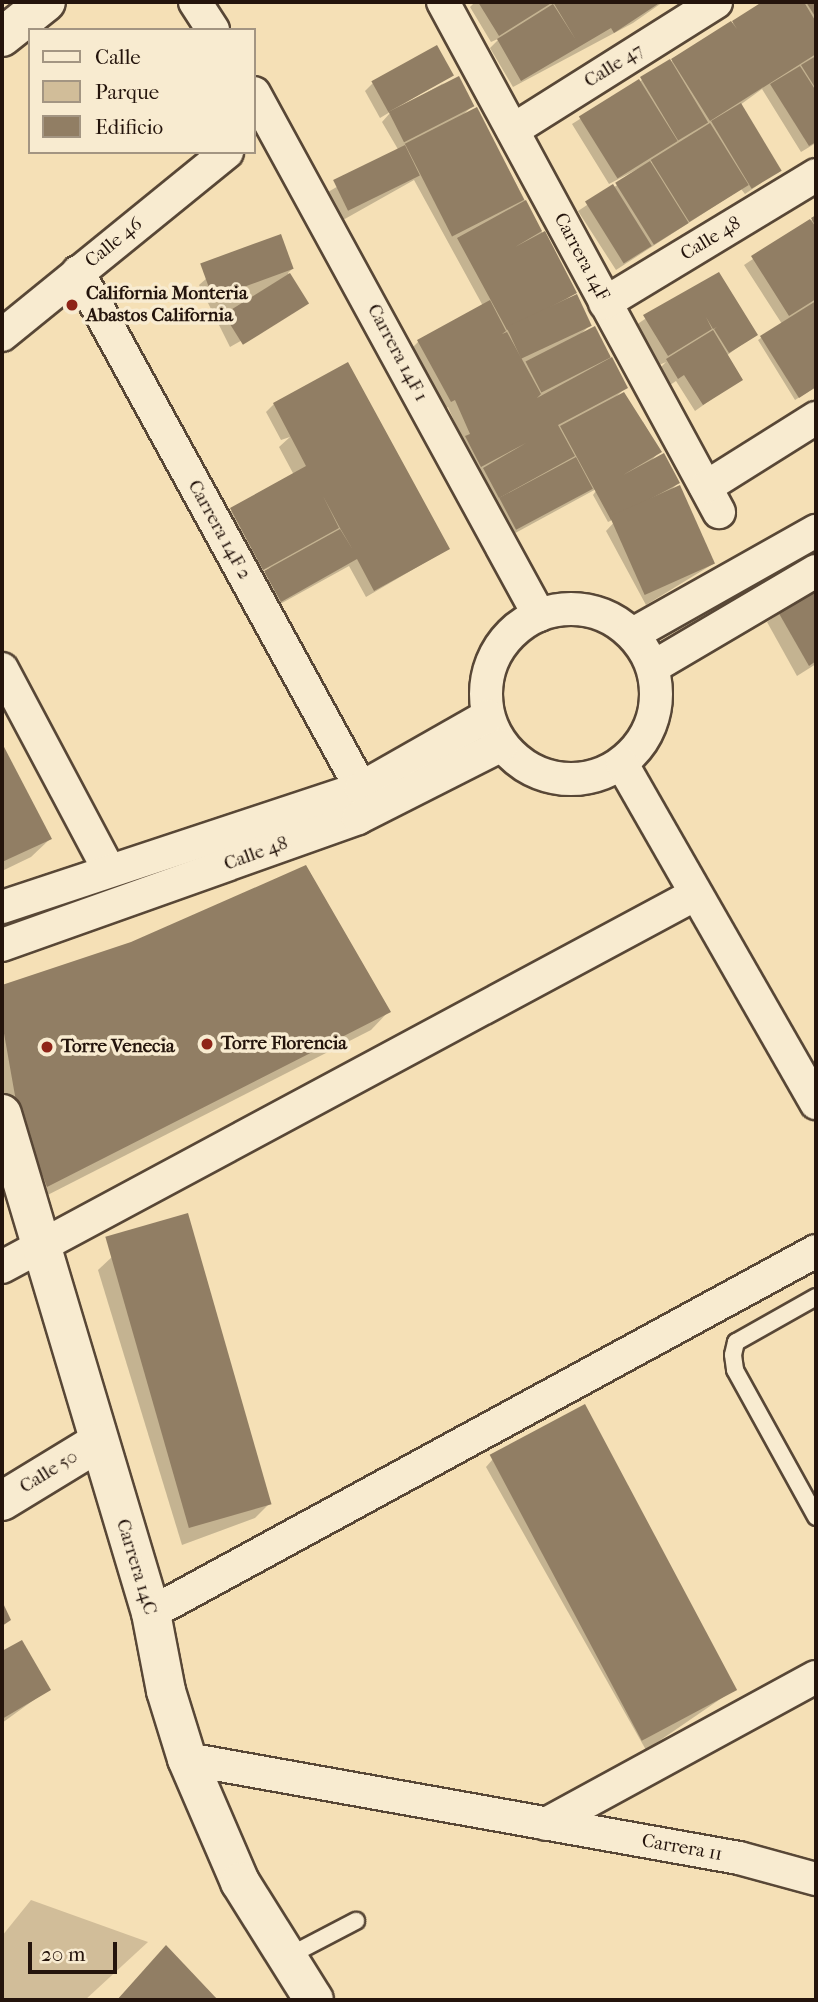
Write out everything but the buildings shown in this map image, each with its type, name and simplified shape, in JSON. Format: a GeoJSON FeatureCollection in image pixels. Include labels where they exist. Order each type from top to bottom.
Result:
{"type":"FeatureCollection","features":[{"type":"Feature","properties":{"kind":"street"},"geometry":{"type":"LineString","coordinates":[[2,37],[46,2]]}},
{"type":"Feature","properties":{"kind":"street"},"geometry":{"type":"LineString","coordinates":[[195,2],[212,28]]}},
{"type":"Feature","properties":{"kind":"street","name":"Carrera 14F"},"geometry":{"type":"LineString","coordinates":[[443,2],[713,500],[816,418]]}},
{"type":"Feature","properties":{"kind":"street","name":"Calle 47"},"geometry":{"type":"LineString","coordinates":[[513,130],[716,2]]}},
{"type":"Feature","properties":{"kind":"street","name":"Carrera 14F 1"},"geometry":{"type":"LineString","coordinates":[[259,114],[539,615]]}},
{"type":"Feature","properties":{"kind":"street","name":"Calle 46"},"geometry":{"type":"LineString","coordinates":[[2,335],[225,154]]}},
{"type":"Feature","properties":{"kind":"street","name":"Calle 48"},"geometry":{"type":"LineString","coordinates":[[605,303],[816,175]]}},
{"type":"Feature","properties":{"kind":"street","name":"Carrera 14F 2"},"geometry":{"type":"LineString","coordinates":[[78,272],[360,788]]}},
{"type":"Feature","properties":{"kind":"street"},"geometry":{"type":"LineString","coordinates":[[633,634],[816,531]]}},
{"type":"Feature","properties":{"kind":"street"},"geometry":{"type":"LineString","coordinates":[[653,667],[816,571]]}},
{"type":"Feature","properties":{"kind":"street"},"geometry":{"type":"LineString","coordinates":[[563,609],[589,610],[612,619],[633,634],[653,667],[657,693],[653,720],[641,744],[622,764],[598,776],[558,779],[522,764],[502,746],[488,716],[488,680],[501,646],[518,627],[539,615],[563,609]]}},
{"type":"Feature","properties":{"kind":"street"},"geometry":{"type":"LineString","coordinates":[[2,669],[109,870]]}},
{"type":"Feature","properties":{"kind":"street","name":"Calle 48"},"geometry":{"type":"LineString","coordinates":[[2,907],[360,788],[488,716]]}},
{"type":"Feature","properties":{"kind":"street","name":"Calle 48"},"geometry":{"type":"LineString","coordinates":[[2,945],[358,818],[502,746]]}},
{"type":"Feature","properties":{"kind":"street"},"geometry":{"type":"LineString","coordinates":[[622,764],[694,895],[816,1103]]}},
{"type":"Feature","properties":{"kind":"street"},"geometry":{"type":"LineString","coordinates":[[2,1268],[694,895]]}},
{"type":"Feature","properties":{"kind":"street","name":"Carrera 14C"},"geometry":{"type":"LineString","coordinates":[[2,1114],[97,1443],[151,1613],[166,1691],[187,1759],[240,1882],[284,1959],[314,2000]]}},
{"type":"Feature","properties":{"kind":"street"},"geometry":{"type":"LineString","coordinates":[[151,1613],[816,1251]]}},
{"type":"Feature","properties":{"kind":"street","name":"Calle 50"},"geometry":{"type":"LineString","coordinates":[[2,1501],[97,1443]]}},
{"type":"Feature","properties":{"kind":"street"},"geometry":{"type":"LineString","coordinates":[[546,1824],[816,1677]]}},
{"type":"Feature","properties":{"kind":"street","name":"Carrera 11"},"geometry":{"type":"LineString","coordinates":[[187,1759],[739,1858],[816,1879]]}},
{"type":"Feature","properties":{"kind":"lane"},"geometry":{"type":"LineString","coordinates":[[816,1297],[736,1342],[733,1355],[735,1370],[816,1517]]}},
{"type":"Feature","properties":{"kind":"lane"},"geometry":{"type":"LineString","coordinates":[[284,1959],[356,1921]]}},
{"type":"Feature","properties":{"kind":"green space"},"geometry":{"type":"Polygon","coordinates":[[[31,1900],[148,1942],[85,2000],[2,2000],[2,1936],[31,1900]]]}},
{"type":"Feature","properties":{"kind":"place","name":"California Monteria Abastos California"},"geometry":{"type":"Point","coordinates":[72,305]}},
{"type":"Feature","properties":{"kind":"place","name":"Torre Florencia"},"geometry":{"type":"Point","coordinates":[207,1044]}},
{"type":"Feature","properties":{"kind":"place","name":"Torre Venecia"},"geometry":{"type":"Point","coordinates":[47,1047]}}]}
